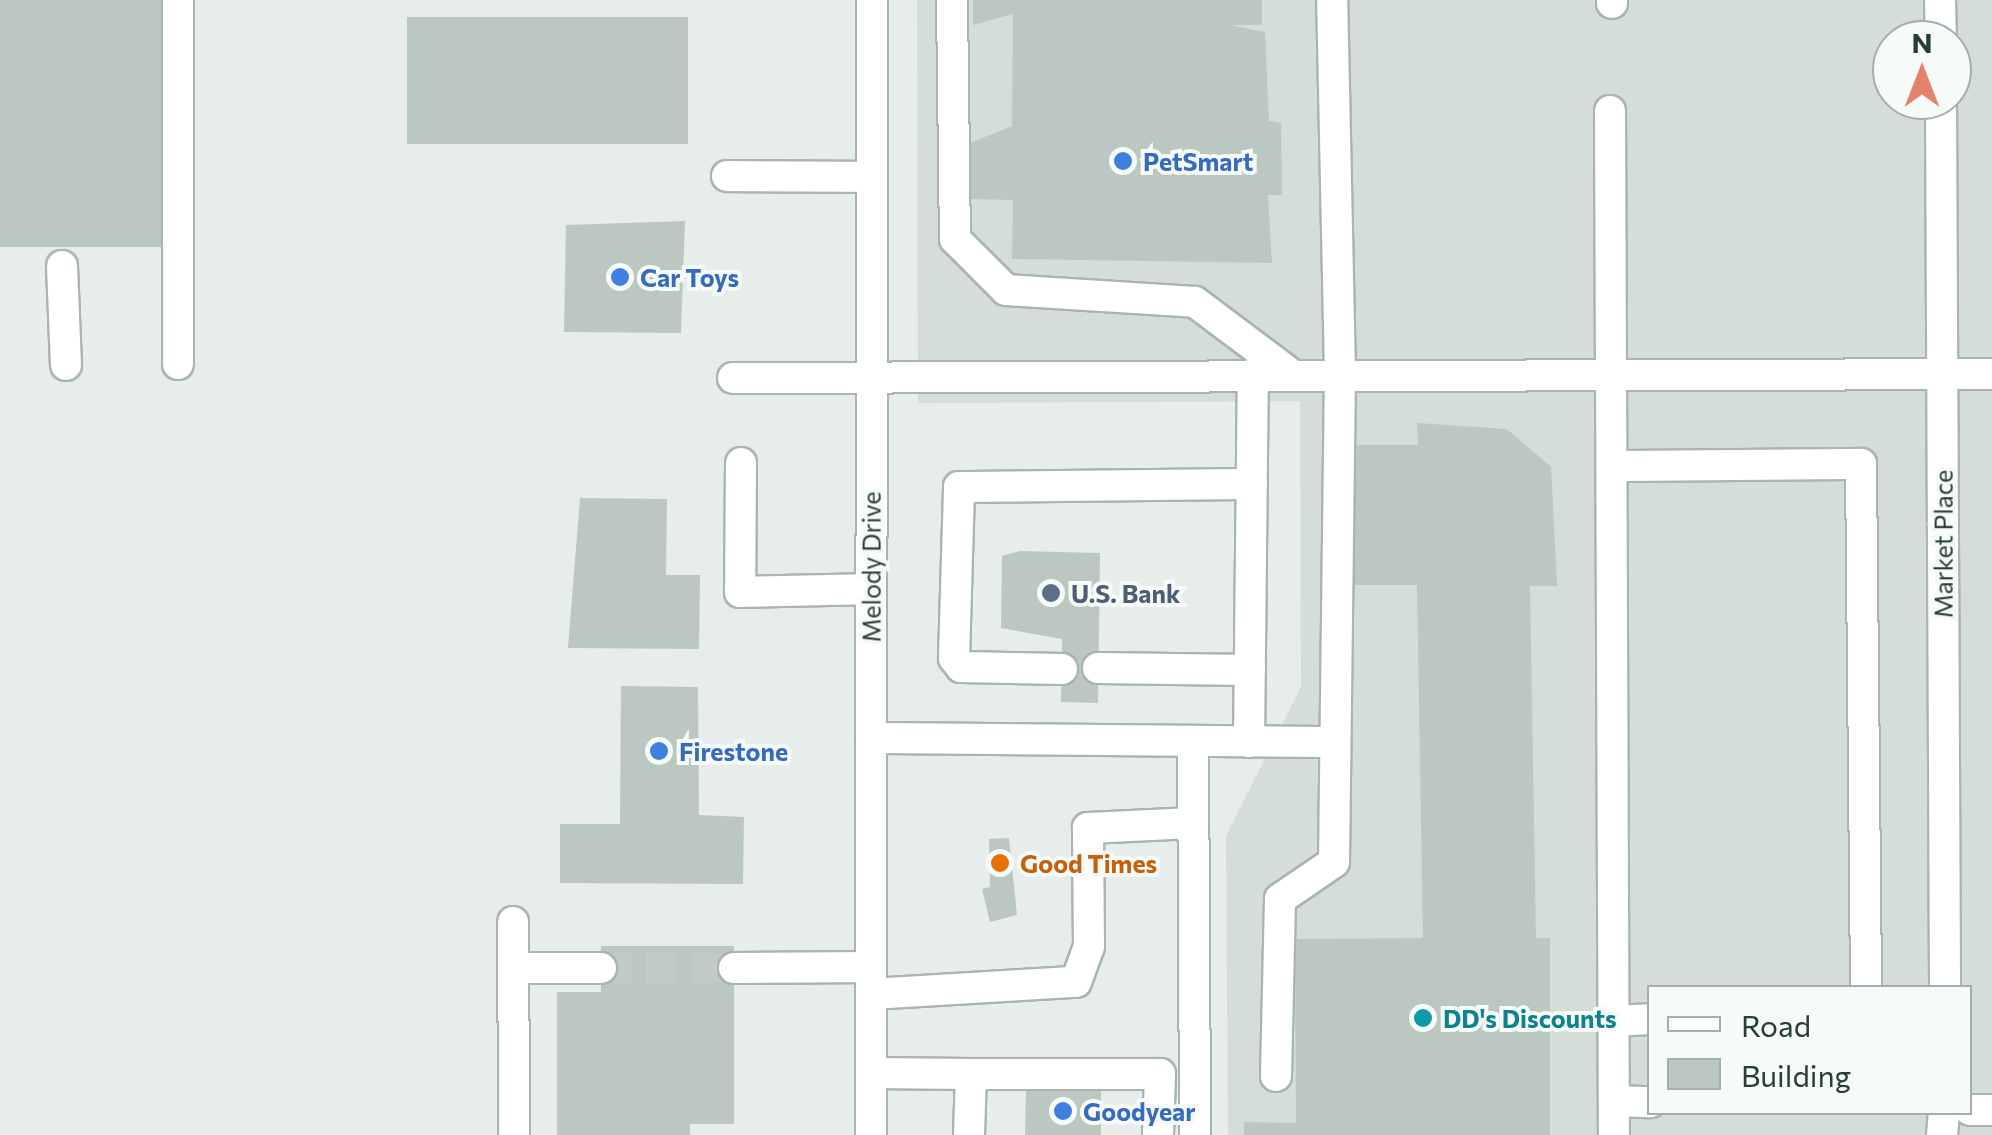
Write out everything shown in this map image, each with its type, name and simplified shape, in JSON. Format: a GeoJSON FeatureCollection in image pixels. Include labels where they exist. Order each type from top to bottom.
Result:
{"type":"FeatureCollection","features":[{"type":"Feature","properties":{"kind":"street"},"geometry":{"type":"LineString","coordinates":[[178,0],[178,364]]}},
{"type":"Feature","properties":{"kind":"street","name":"Melody Drive"},"geometry":{"type":"LineString","coordinates":[[871,1135],[872,0]]}},
{"type":"Feature","properties":{"kind":"street"},"geometry":{"type":"LineString","coordinates":[[952,0],[955,239],[1006,290],[1195,302],[1290,374]]}},
{"type":"Feature","properties":{"kind":"street"},"geometry":{"type":"LineString","coordinates":[[1276,1076],[1280,899],[1334,862],[1340,374],[1332,0]]}},
{"type":"Feature","properties":{"kind":"street"},"geometry":{"type":"LineString","coordinates":[[1610,111],[1614,1135]]}},
{"type":"Feature","properties":{"kind":"street","name":"Market Place"},"geometry":{"type":"LineString","coordinates":[[1941,120],[1944,985]]}},
{"type":"Feature","properties":{"kind":"street"},"geometry":{"type":"LineString","coordinates":[[728,176],[872,177]]}},
{"type":"Feature","properties":{"kind":"street"},"geometry":{"type":"LineString","coordinates":[[62,266],[66,365]]}},
{"type":"Feature","properties":{"kind":"street"},"geometry":{"type":"LineString","coordinates":[[733,378],[872,374],[1992,374]]}},
{"type":"Feature","properties":{"kind":"street"},"geometry":{"type":"LineString","coordinates":[[1249,742],[1253,374]]}},
{"type":"Feature","properties":{"kind":"street"},"geometry":{"type":"LineString","coordinates":[[741,463],[740,592],[871,588]]}},
{"type":"Feature","properties":{"kind":"street"},"geometry":{"type":"LineString","coordinates":[[1612,466],[1861,464],[1866,985]]}},
{"type":"Feature","properties":{"kind":"street"},"geometry":{"type":"LineString","coordinates":[[1062,669],[961,666],[954,658],[960,487],[1252,484]]}},
{"type":"Feature","properties":{"kind":"street"},"geometry":{"type":"LineString","coordinates":[[1098,668],[1250,670]]}},
{"type":"Feature","properties":{"kind":"street"},"geometry":{"type":"LineString","coordinates":[[871,738],[1335,742]]}},
{"type":"Feature","properties":{"kind":"street"},"geometry":{"type":"LineString","coordinates":[[1192,742],[1195,1135]]}},
{"type":"Feature","properties":{"kind":"street"},"geometry":{"type":"LineString","coordinates":[[734,968],[871,980],[1076,982],[1089,947],[1088,828],[1193,823]]}},
{"type":"Feature","properties":{"kind":"street"},"geometry":{"type":"LineString","coordinates":[[513,922],[514,1135]]}},
{"type":"Feature","properties":{"kind":"street"},"geometry":{"type":"LineString","coordinates":[[513,968],[602,968]]}},
{"type":"Feature","properties":{"kind":"street"},"geometry":{"type":"LineString","coordinates":[[1614,1021],[1647,1019]]}},
{"type":"Feature","properties":{"kind":"street"},"geometry":{"type":"LineString","coordinates":[[871,1073],[1160,1074],[1158,1135]]}},
{"type":"Feature","properties":{"kind":"street"},"geometry":{"type":"LineString","coordinates":[[969,1135],[970,1074]]}},
{"type":"Feature","properties":{"kind":"street"},"geometry":{"type":"LineString","coordinates":[[1614,1101],[1647,1102]]}},
{"type":"Feature","properties":{"kind":"shaded area"},"geometry":{"type":"Polygon","coordinates":[[[917,0],[1992,0],[1992,1135],[1228,1135],[1226,836],[1301,687],[1300,401],[918,403],[917,0]]]}},
{"type":"Feature","properties":{"kind":"building"},"geometry":{"type":"Polygon","coordinates":[[[0,0],[168,0],[168,247],[0,247],[0,0]]]}},
{"type":"Feature","properties":{"kind":"building"},"geometry":{"type":"Polygon","coordinates":[[[973,0],[1262,0],[1262,25],[1230,25],[1265,32],[1269,121],[1281,123],[1282,195],[1268,195],[1272,263],[1012,259],[1013,200],[969,199],[970,143],[1012,126],[1013,14],[973,25],[973,0]]]}},
{"type":"Feature","properties":{"kind":"building"},"geometry":{"type":"Polygon","coordinates":[[[407,17],[688,17],[688,144],[407,144],[407,17]]]}},
{"type":"Feature","properties":{"kind":"building"},"geometry":{"type":"Polygon","coordinates":[[[685,221],[681,333],[564,332],[566,225],[685,221]]]}},
{"type":"Feature","properties":{"kind":"building"},"geometry":{"type":"Polygon","coordinates":[[[1417,423],[1507,429],[1551,467],[1557,586],[1530,586],[1536,938],[1550,938],[1550,1135],[1244,1135],[1244,1122],[1296,1123],[1295,939],[1423,938],[1417,585],[1350,585],[1349,445],[1418,445],[1417,423]]]}},
{"type":"Feature","properties":{"kind":"building"},"geometry":{"type":"Polygon","coordinates":[[[580,498],[667,499],[666,575],[700,575],[699,649],[568,648],[580,498]]]}},
{"type":"Feature","properties":{"kind":"building","name":"U.S. Bank"},"geometry":{"type":"Polygon","coordinates":[[[1020,551],[1100,553],[1098,703],[1061,702],[1062,639],[1001,628],[1002,556],[1020,551]]]}},
{"type":"Feature","properties":{"kind":"building","name":"Firestone"},"geometry":{"type":"Polygon","coordinates":[[[621,686],[698,687],[699,815],[744,817],[743,884],[560,883],[560,824],[620,824],[621,686]]]}},
{"type":"Feature","properties":{"kind":"building","name":"Good Times"},"geometry":{"type":"Polygon","coordinates":[[[1009,838],[1017,915],[990,922],[982,889],[990,887],[989,839],[1009,838]]]}},
{"type":"Feature","properties":{"kind":"building"},"geometry":{"type":"Polygon","coordinates":[[[601,946],[734,946],[734,1124],[690,1124],[690,1135],[557,1135],[557,992],[601,992],[601,946]]]}},
{"type":"Feature","properties":{"kind":"building","name":"Goodyear"},"geometry":{"type":"Polygon","coordinates":[[[1026,1085],[1101,1087],[1101,1135],[1025,1135],[1026,1085]]]}},
{"type":"Feature","properties":{"kind":"tunnel"},"geometry":{"type":"LineString","coordinates":[[601,968],[734,968]]}},
{"type":"Feature","properties":{"kind":"place","name":"PetSmart"},"geometry":{"type":"Point","coordinates":[1123,161]}},
{"type":"Feature","properties":{"kind":"place","name":"Car Toys"},"geometry":{"type":"Point","coordinates":[620,277]}},
{"type":"Feature","properties":{"kind":"place","name":"U.S. Bank"},"geometry":{"type":"Point","coordinates":[1051,593]}},
{"type":"Feature","properties":{"kind":"place","name":"Firestone"},"geometry":{"type":"Point","coordinates":[659,751]}},
{"type":"Feature","properties":{"kind":"place","name":"Good Times"},"geometry":{"type":"Point","coordinates":[1000,863]}},
{"type":"Feature","properties":{"kind":"place","name":"DD's Discounts"},"geometry":{"type":"Point","coordinates":[1423,1018]}},
{"type":"Feature","properties":{"kind":"place","name":"Goodyear"},"geometry":{"type":"Point","coordinates":[1063,1111]}}]}
